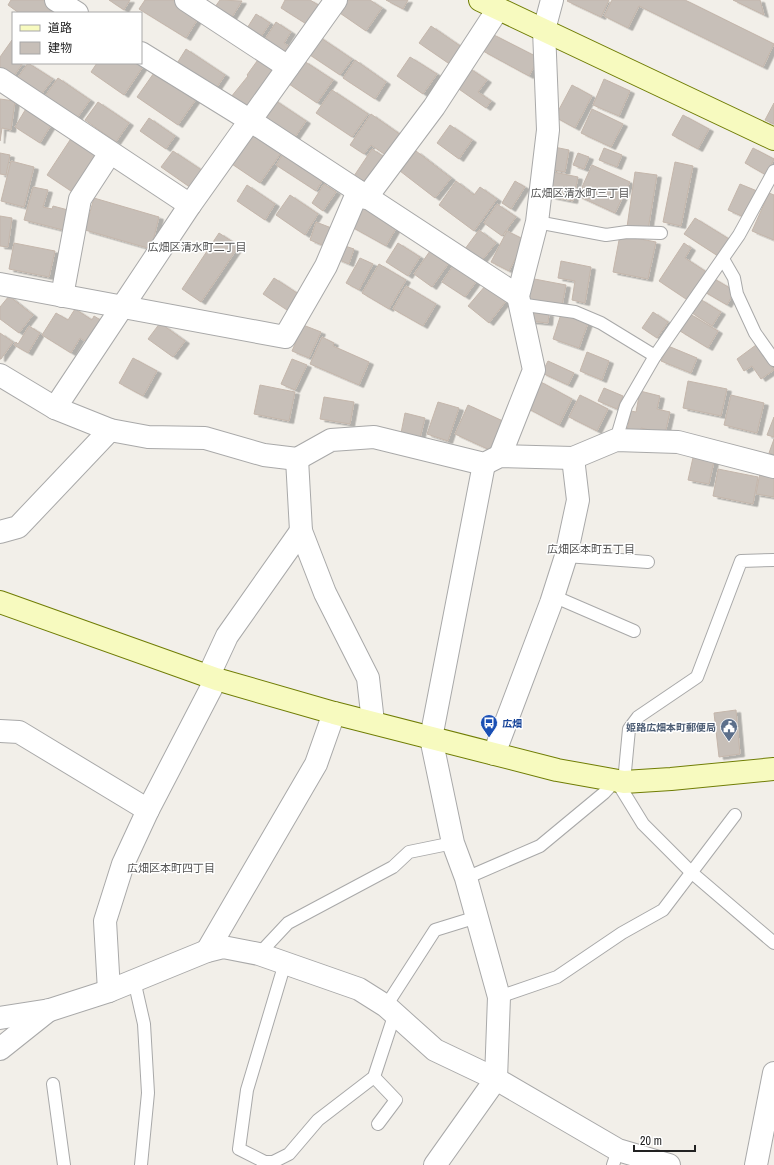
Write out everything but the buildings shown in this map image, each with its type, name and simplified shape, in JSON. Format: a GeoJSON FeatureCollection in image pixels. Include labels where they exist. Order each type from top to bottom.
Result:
{"type":"FeatureCollection","features":[{"type":"Feature","properties":{"kind":"street"},"geometry":{"type":"LineString","coordinates":[[56,0],[75,12]]}},
{"type":"Feature","properties":{"kind":"street"},"geometry":{"type":"LineString","coordinates":[[186,0],[288,67]]}},
{"type":"Feature","properties":{"kind":"street"},"geometry":{"type":"LineString","coordinates":[[55,408],[190,205],[336,0]]}},
{"type":"Feature","properties":{"kind":"street"},"geometry":{"type":"LineString","coordinates":[[435,1165],[496,1079],[499,997],[466,878],[453,843],[431,738],[492,460],[534,370],[518,300],[537,222],[548,130],[544,30],[552,0]]}},
{"type":"Feature","properties":{"kind":"street"},"geometry":{"type":"LineString","coordinates":[[0,284],[285,337],[326,266],[362,195],[434,107],[489,5],[774,139]]}},
{"type":"Feature","properties":{"kind":"street"},"geometry":{"type":"LineString","coordinates":[[142,54],[251,121],[518,300]]}},
{"type":"Feature","properties":{"kind":"street"},"geometry":{"type":"LineString","coordinates":[[0,79],[190,205]]}},
{"type":"Feature","properties":{"kind":"street"},"geometry":{"type":"LineString","coordinates":[[62,296],[80,199],[110,153]]}},
{"type":"Feature","properties":{"kind":"street"},"geometry":{"type":"LineString","coordinates":[[0,375],[55,408],[110,430],[148,437],[205,438],[264,455],[297,459],[331,440],[374,437],[492,460],[572,458],[616,440],[678,442],[774,467]]}},
{"type":"Feature","properties":{"kind":"street"},"geometry":{"type":"LineString","coordinates":[[0,532],[18,527],[110,430]]}},
{"type":"Feature","properties":{"kind":"street"},"geometry":{"type":"LineString","coordinates":[[494,754],[553,596],[566,556],[578,500],[572,458]]}},
{"type":"Feature","properties":{"kind":"street"},"geometry":{"type":"LineString","coordinates":[[297,459],[301,531],[325,593],[368,678],[373,722]]}},
{"type":"Feature","properties":{"kind":"street"},"geometry":{"type":"LineString","coordinates":[[109,991],[105,921],[123,864],[212,678],[227,636],[301,531]]}},
{"type":"Feature","properties":{"kind":"street"},"geometry":{"type":"LineString","coordinates":[[0,602],[212,678],[334,713],[558,770],[620,781],[671,779],[774,769]]}},
{"type":"Feature","properties":{"kind":"street"},"geometry":{"type":"LineString","coordinates":[[207,951],[316,764],[334,713]]}},
{"type":"Feature","properties":{"kind":"street"},"geometry":{"type":"LineString","coordinates":[[0,731],[19,732],[148,810]]}},
{"type":"Feature","properties":{"kind":"street"},"geometry":{"type":"LineString","coordinates":[[0,1018],[50,1010],[109,991],[207,951],[223,947],[259,954],[359,989],[391,1009],[435,1050],[496,1079],[615,1158],[669,1165]]}},
{"type":"Feature","properties":{"kind":"street"},"geometry":{"type":"LineString","coordinates":[[0,1049],[50,1010]]}},
{"type":"Feature","properties":{"kind":"street"},"geometry":{"type":"LineString","coordinates":[[756,1165],[774,1073]]}},
{"type":"Feature","properties":{"kind":"lane"},"geometry":{"type":"LineString","coordinates":[[616,440],[626,406],[655,356],[739,235],[774,171]]}},
{"type":"Feature","properties":{"kind":"lane"},"geometry":{"type":"LineString","coordinates":[[537,222],[606,235],[627,232],[662,233]]}},
{"type":"Feature","properties":{"kind":"lane"},"geometry":{"type":"LineString","coordinates":[[722,259],[734,278],[736,294],[755,333],[774,360]]}},
{"type":"Feature","properties":{"kind":"lane"},"geometry":{"type":"LineString","coordinates":[[518,300],[575,312],[601,323],[655,356]]}},
{"type":"Feature","properties":{"kind":"lane"},"geometry":{"type":"LineString","coordinates":[[566,556],[648,562]]}},
{"type":"Feature","properties":{"kind":"lane"},"geometry":{"type":"LineString","coordinates":[[774,560],[741,561],[697,677],[638,717],[629,729],[620,781],[643,824],[691,872],[774,943]]}},
{"type":"Feature","properties":{"kind":"lane"},"geometry":{"type":"LineString","coordinates":[[553,596],[634,631]]}},
{"type":"Feature","properties":{"kind":"lane"},"geometry":{"type":"LineString","coordinates":[[466,878],[540,846],[620,781]]}},
{"type":"Feature","properties":{"kind":"lane"},"geometry":{"type":"LineString","coordinates":[[499,997],[557,977],[622,933],[663,910],[735,815]]}},
{"type":"Feature","properties":{"kind":"lane"},"geometry":{"type":"LineString","coordinates":[[259,954],[288,923],[393,867],[409,852],[453,843]]}},
{"type":"Feature","properties":{"kind":"lane"},"geometry":{"type":"LineString","coordinates":[[285,963],[247,1090],[239,1149],[264,1163],[273,1162],[289,1154],[318,1120],[374,1077],[391,1009],[435,930],[477,917]]}},
{"type":"Feature","properties":{"kind":"lane"},"geometry":{"type":"LineString","coordinates":[[134,980],[144,1024],[148,1093],[141,1165]]}},
{"type":"Feature","properties":{"kind":"lane"},"geometry":{"type":"LineString","coordinates":[[374,1077],[396,1100],[378,1124]]}},
{"type":"Feature","properties":{"kind":"lane"},"geometry":{"type":"LineString","coordinates":[[53,1084],[64,1165]]}},
{"type":"Feature","properties":{"kind":"place","name":"広畑"},"geometry":{"type":"Point","coordinates":[489,738]}},
{"type":"Feature","properties":{"kind":"place","name":"姫路広畑本町郵便局"},"geometry":{"type":"Point","coordinates":[729,742]}},
{"type":"Feature","properties":{"kind":"district","name":"広畑区清水町三丁目"},"geometry":{"type":"Point","coordinates":[580,193]}},
{"type":"Feature","properties":{"kind":"district","name":"広畑区清水町二丁目"},"geometry":{"type":"Point","coordinates":[197,247]}},
{"type":"Feature","properties":{"kind":"district","name":"広畑区本町五丁目"},"geometry":{"type":"Point","coordinates":[591,549]}},
{"type":"Feature","properties":{"kind":"district","name":"広畑区本町四丁目"},"geometry":{"type":"Point","coordinates":[171,868]}}]}
